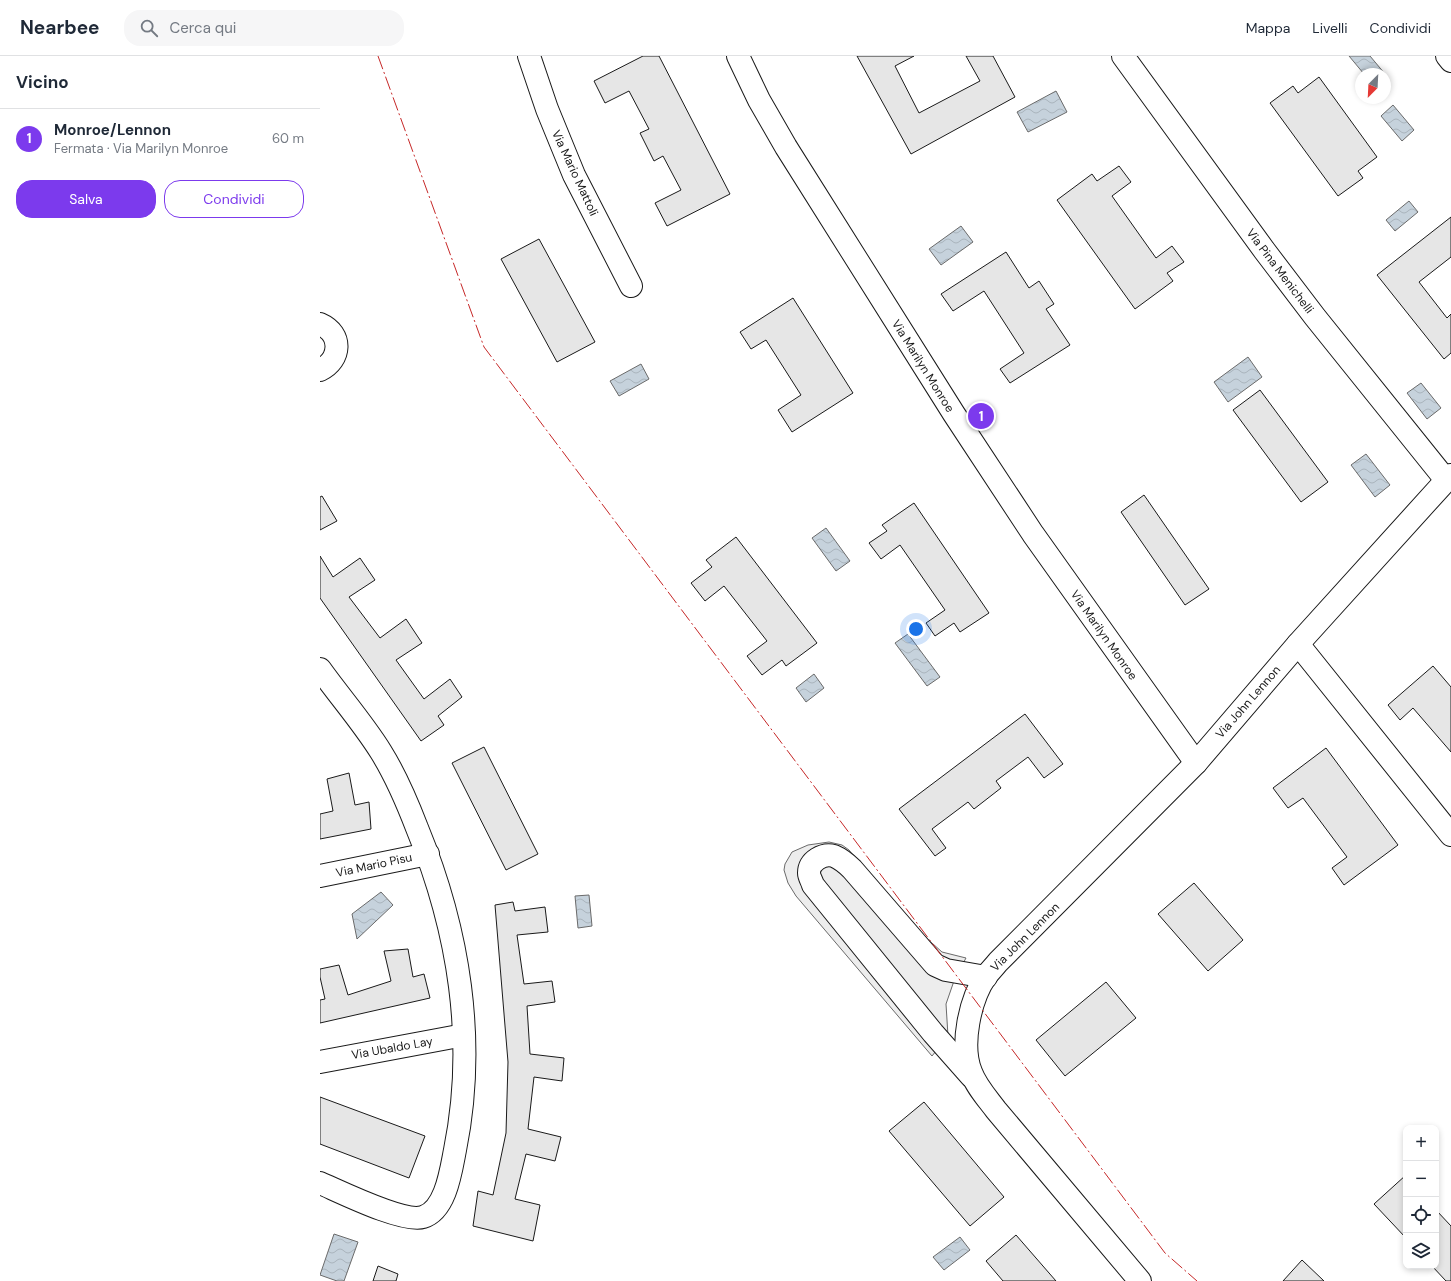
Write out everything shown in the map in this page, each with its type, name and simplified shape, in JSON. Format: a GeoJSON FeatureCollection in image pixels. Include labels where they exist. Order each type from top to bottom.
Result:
{"type":"FeatureCollection","features":[{"type":"Feature","properties":{"kind":"street","name":"Via Mario Mattoli"},"geometry":{"type":"LineString","coordinates":[[529,56],[555,130],[574,175],[631,286]]}},
{"type":"Feature","properties":{"kind":"street","name":"Via Marilyn Monroe"},"geometry":{"type":"LineString","coordinates":[[738,56],[759,100],[786,147],[954,414],[1034,534],[1196,763]]}},
{"type":"Feature","properties":{"kind":"street","name":"Via Pina Menichelli"},"geometry":{"type":"LineString","coordinates":[[1123,56],[1268,256],[1315,317],[1448,478]]}},
{"type":"Feature","properties":{"kind":"street"},"geometry":{"type":"LineString","coordinates":[[1447,56],[1451,60]]}},
{"type":"Feature","properties":{"kind":"street"},"geometry":{"type":"LineString","coordinates":[[320,324],[329,329],[333,334],[336,349],[334,359],[328,366],[320,370]]}},
{"type":"Feature","properties":{"kind":"street","name":"Via John Lennon"},"geometry":{"type":"LineString","coordinates":[[1140,1281],[996,1110],[975,1081],[968,1062],[966,1042],[969,1020],[979,989],[998,962],[1196,763],[1298,644],[1448,478]]}},
{"type":"Feature","properties":{"kind":"street"},"geometry":{"type":"LineString","coordinates":[[1298,644],[1451,835]]}},
{"type":"Feature","properties":{"kind":"street"},"geometry":{"type":"LineString","coordinates":[[320,1183],[375,1206],[410,1218],[424,1217],[434,1211],[438,1206],[444,1192],[459,1130],[464,1091],[464,1035],[461,995],[455,953],[428,854],[405,798],[381,752],[364,727],[321,671]]}},
{"type":"Feature","properties":{"kind":"street","name":"Via Mario Pisu"},"geometry":{"type":"LineString","coordinates":[[320,876],[428,854]]}},
{"type":"Feature","properties":{"kind":"street"},"geometry":{"type":"LineString","coordinates":[[975,1081],[933,1033],[813,885],[809,874],[811,867],[817,859],[825,856],[834,856],[843,861],[852,869],[935,965],[946,970],[986,977]]}},
{"type":"Feature","properties":{"kind":"street","name":"Via Ubaldo Lay"},"geometry":{"type":"LineString","coordinates":[[320,1062],[464,1035]]}},
{"type":"Feature","properties":{"kind":"shaded area"},"geometry":{"type":"Polygon","coordinates":[[[829,842],[842,845],[849,850],[914,927],[942,952],[966,958],[955,978],[946,1004],[948,1036],[932,1056],[796,896],[788,883],[784,870],[785,864],[792,852],[808,845],[829,842]]]}},
{"type":"Feature","properties":{"kind":"water"},"geometry":{"type":"Polygon","coordinates":[[[1349,56],[1370,56],[1380,68],[1359,68],[1349,56]]]}},
{"type":"Feature","properties":{"kind":"water"},"geometry":{"type":"Polygon","coordinates":[[[1056,91],[1067,112],[1028,132],[1017,112],[1056,91]]]}},
{"type":"Feature","properties":{"kind":"water"},"geometry":{"type":"Polygon","coordinates":[[[1393,105],[1414,130],[1402,141],[1381,116],[1393,105]]]}},
{"type":"Feature","properties":{"kind":"water"},"geometry":{"type":"Polygon","coordinates":[[[1409,201],[1418,212],[1395,231],[1386,220],[1409,201]]]}},
{"type":"Feature","properties":{"kind":"water"},"geometry":{"type":"Polygon","coordinates":[[[961,226],[973,242],[941,265],[929,249],[961,226]]]}},
{"type":"Feature","properties":{"kind":"water"},"geometry":{"type":"Polygon","coordinates":[[[1248,357],[1262,377],[1228,402],[1214,382],[1248,357]]]}},
{"type":"Feature","properties":{"kind":"water"},"geometry":{"type":"Polygon","coordinates":[[[641,364],[649,379],[619,396],[610,381],[641,364]]]}},
{"type":"Feature","properties":{"kind":"water"},"geometry":{"type":"Polygon","coordinates":[[[1421,383],[1441,408],[1427,419],[1407,393],[1421,383]]]}},
{"type":"Feature","properties":{"kind":"water"},"geometry":{"type":"Polygon","coordinates":[[[1366,454],[1390,485],[1375,497],[1351,465],[1366,454]]]}},
{"type":"Feature","properties":{"kind":"water"},"geometry":{"type":"Polygon","coordinates":[[[826,528],[850,561],[836,571],[812,538],[826,528]]]}},
{"type":"Feature","properties":{"kind":"water"},"geometry":{"type":"Polygon","coordinates":[[[908,634],[940,677],[927,686],[895,643],[908,634]]]}},
{"type":"Feature","properties":{"kind":"water"},"geometry":{"type":"Polygon","coordinates":[[[814,674],[824,688],[806,702],[796,688],[814,674]]]}},
{"type":"Feature","properties":{"kind":"water"},"geometry":{"type":"Polygon","coordinates":[[[381,892],[393,905],[357,939],[352,914],[381,892]]]}},
{"type":"Feature","properties":{"kind":"water"},"geometry":{"type":"Polygon","coordinates":[[[589,895],[592,926],[578,928],[575,896],[589,895]]]}},
{"type":"Feature","properties":{"kind":"water"},"geometry":{"type":"Polygon","coordinates":[[[334,1234],[358,1242],[344,1281],[337,1281],[320,1275],[334,1234]]]}},
{"type":"Feature","properties":{"kind":"water"},"geometry":{"type":"Polygon","coordinates":[[[960,1237],[970,1250],[944,1270],[933,1257],[960,1237]]]}},
{"type":"Feature","properties":{"kind":"building"},"geometry":{"type":"Polygon","coordinates":[[[643,56],[659,56],[730,194],[667,226],[655,203],[681,190],[663,156],[654,161],[640,133],[649,129],[629,91],[605,103],[594,81],[643,56]]]}},
{"type":"Feature","properties":{"kind":"building"},"geometry":{"type":"Polygon","coordinates":[[[857,56],[914,56],[895,66],[919,113],[980,81],[966,56],[993,56],[1015,97],[911,154],[857,56]]]}},
{"type":"Feature","properties":{"kind":"building"},"geometry":{"type":"Polygon","coordinates":[[[1319,77],[1377,157],[1358,171],[1363,178],[1338,196],[1270,103],[1293,86],[1298,93],[1319,77]]]}},
{"type":"Feature","properties":{"kind":"building"},"geometry":{"type":"Polygon","coordinates":[[[1119,166],[1131,182],[1112,196],[1156,258],[1172,246],[1184,262],[1167,273],[1173,281],[1135,309],[1057,200],[1092,174],[1097,181],[1119,166]]]}},
{"type":"Feature","properties":{"kind":"building"},"geometry":{"type":"Polygon","coordinates":[[[1451,217],[1451,257],[1419,282],[1447,318],[1451,314],[1451,353],[1444,359],[1377,275],[1451,217]]]}},
{"type":"Feature","properties":{"kind":"building"},"geometry":{"type":"Polygon","coordinates":[[[539,239],[595,342],[557,362],[501,259],[539,239]]]}},
{"type":"Feature","properties":{"kind":"building"},"geometry":{"type":"Polygon","coordinates":[[[1006,252],[1029,288],[1039,281],[1054,304],[1046,309],[1070,345],[1010,383],[1000,369],[1024,353],[984,291],[953,311],[941,294],[1006,252]]]}},
{"type":"Feature","properties":{"kind":"building"},"geometry":{"type":"Polygon","coordinates":[[[793,298],[853,393],[792,432],[778,410],[801,395],[766,340],[751,349],[740,332],[793,298]]]}},
{"type":"Feature","properties":{"kind":"building"},"geometry":{"type":"Polygon","coordinates":[[[1260,390],[1328,482],[1301,502],[1233,410],[1260,390]]]}},
{"type":"Feature","properties":{"kind":"building"},"geometry":{"type":"Polygon","coordinates":[[[1144,495],[1209,589],[1185,605],[1121,512],[1144,495]]]}},
{"type":"Feature","properties":{"kind":"building"},"geometry":{"type":"Polygon","coordinates":[[[322,496],[337,521],[320,530],[320,497],[322,496]]]}},
{"type":"Feature","properties":{"kind":"building"},"geometry":{"type":"Polygon","coordinates":[[[914,503],[989,613],[960,632],[954,623],[935,636],[926,623],[945,610],[900,545],[881,559],[869,543],[887,531],[882,525],[914,503]]]}},
{"type":"Feature","properties":{"kind":"building"},"geometry":{"type":"Polygon","coordinates":[[[736,537],[817,643],[786,666],[782,660],[762,675],[747,656],[767,641],[724,586],[705,601],[691,583],[712,567],[706,560],[736,537]]]}},
{"type":"Feature","properties":{"kind":"building"},"geometry":{"type":"Polygon","coordinates":[[[320,556],[333,577],[360,558],[375,580],[349,597],[380,638],[406,619],[422,643],[396,660],[424,699],[450,679],[462,697],[438,716],[444,725],[421,741],[320,598],[320,556]]]}},
{"type":"Feature","properties":{"kind":"building"},"geometry":{"type":"Polygon","coordinates":[[[1433,666],[1451,687],[1451,752],[1413,708],[1400,720],[1388,705],[1433,666]]]}},
{"type":"Feature","properties":{"kind":"building"},"geometry":{"type":"Polygon","coordinates":[[[1025,714],[1063,764],[1044,778],[1028,757],[996,781],[1001,788],[974,809],[968,802],[932,829],[946,848],[935,856],[899,809],[1025,714]]]}},
{"type":"Feature","properties":{"kind":"building"},"geometry":{"type":"Polygon","coordinates":[[[484,747],[538,854],[506,870],[452,763],[484,747]]]}},
{"type":"Feature","properties":{"kind":"building"},"geometry":{"type":"Polygon","coordinates":[[[1326,748],[1398,845],[1344,885],[1332,868],[1347,857],[1303,798],[1288,808],[1273,788],[1326,748]]]}},
{"type":"Feature","properties":{"kind":"building"},"geometry":{"type":"Polygon","coordinates":[[[349,773],[355,805],[369,802],[371,829],[320,839],[320,814],[333,811],[327,779],[349,773]]]}},
{"type":"Feature","properties":{"kind":"building"},"geometry":{"type":"Polygon","coordinates":[[[1194,883],[1243,940],[1208,971],[1158,914],[1194,883]]]}},
{"type":"Feature","properties":{"kind":"building"},"geometry":{"type":"Polygon","coordinates":[[[513,902],[515,911],[545,907],[548,932],[517,935],[524,984],[552,981],[555,1002],[527,1006],[530,1054],[564,1058],[562,1081],[534,1077],[528,1129],[561,1137],[555,1161],[526,1154],[515,1199],[540,1205],[533,1241],[473,1226],[478,1191],[493,1195],[506,1133],[508,1062],[495,905],[513,902]]]}},
{"type":"Feature","properties":{"kind":"building"},"geometry":{"type":"Polygon","coordinates":[[[408,949],[413,977],[424,974],[430,998],[320,1023],[320,1000],[325,999],[320,977],[320,969],[339,965],[348,995],[391,981],[384,951],[408,949]]]}},
{"type":"Feature","properties":{"kind":"building"},"geometry":{"type":"Polygon","coordinates":[[[1106,982],[1136,1018],[1065,1076],[1036,1040],[1106,982]]]}},
{"type":"Feature","properties":{"kind":"building"},"geometry":{"type":"Polygon","coordinates":[[[320,1097],[425,1136],[409,1178],[320,1144],[320,1097]]]}},
{"type":"Feature","properties":{"kind":"building"},"geometry":{"type":"Polygon","coordinates":[[[924,1102],[1004,1197],[970,1226],[889,1131],[924,1102]]]}},
{"type":"Feature","properties":{"kind":"building"},"geometry":{"type":"Polygon","coordinates":[[[1403,1178],[1403,1235],[1374,1204],[1403,1178]]]}},
{"type":"Feature","properties":{"kind":"building"},"geometry":{"type":"Polygon","coordinates":[[[1439,1213],[1451,1226],[1451,1281],[1446,1281],[1435,1269],[1439,1269],[1439,1213]]]}},
{"type":"Feature","properties":{"kind":"building"},"geometry":{"type":"Polygon","coordinates":[[[1016,1235],[1056,1281],[1003,1281],[986,1261],[1016,1235]]]}},
{"type":"Feature","properties":{"kind":"building"},"geometry":{"type":"Polygon","coordinates":[[[1302,1260],[1324,1281],[1283,1281],[1302,1260]]]}},
{"type":"Feature","properties":{"kind":"building"},"geometry":{"type":"Polygon","coordinates":[[[378,1266],[398,1274],[396,1281],[373,1281],[378,1266]]]}},
{"type":"Feature","properties":{"kind":"power"},"geometry":{"type":"LineString","coordinates":[[378,56],[484,347],[1165,1253],[1197,1281]]}},
{"type":"Feature","properties":{"kind":"place","name":"Monroe/Lennon"},"geometry":{"type":"Point","coordinates":[981,416]}}]}
